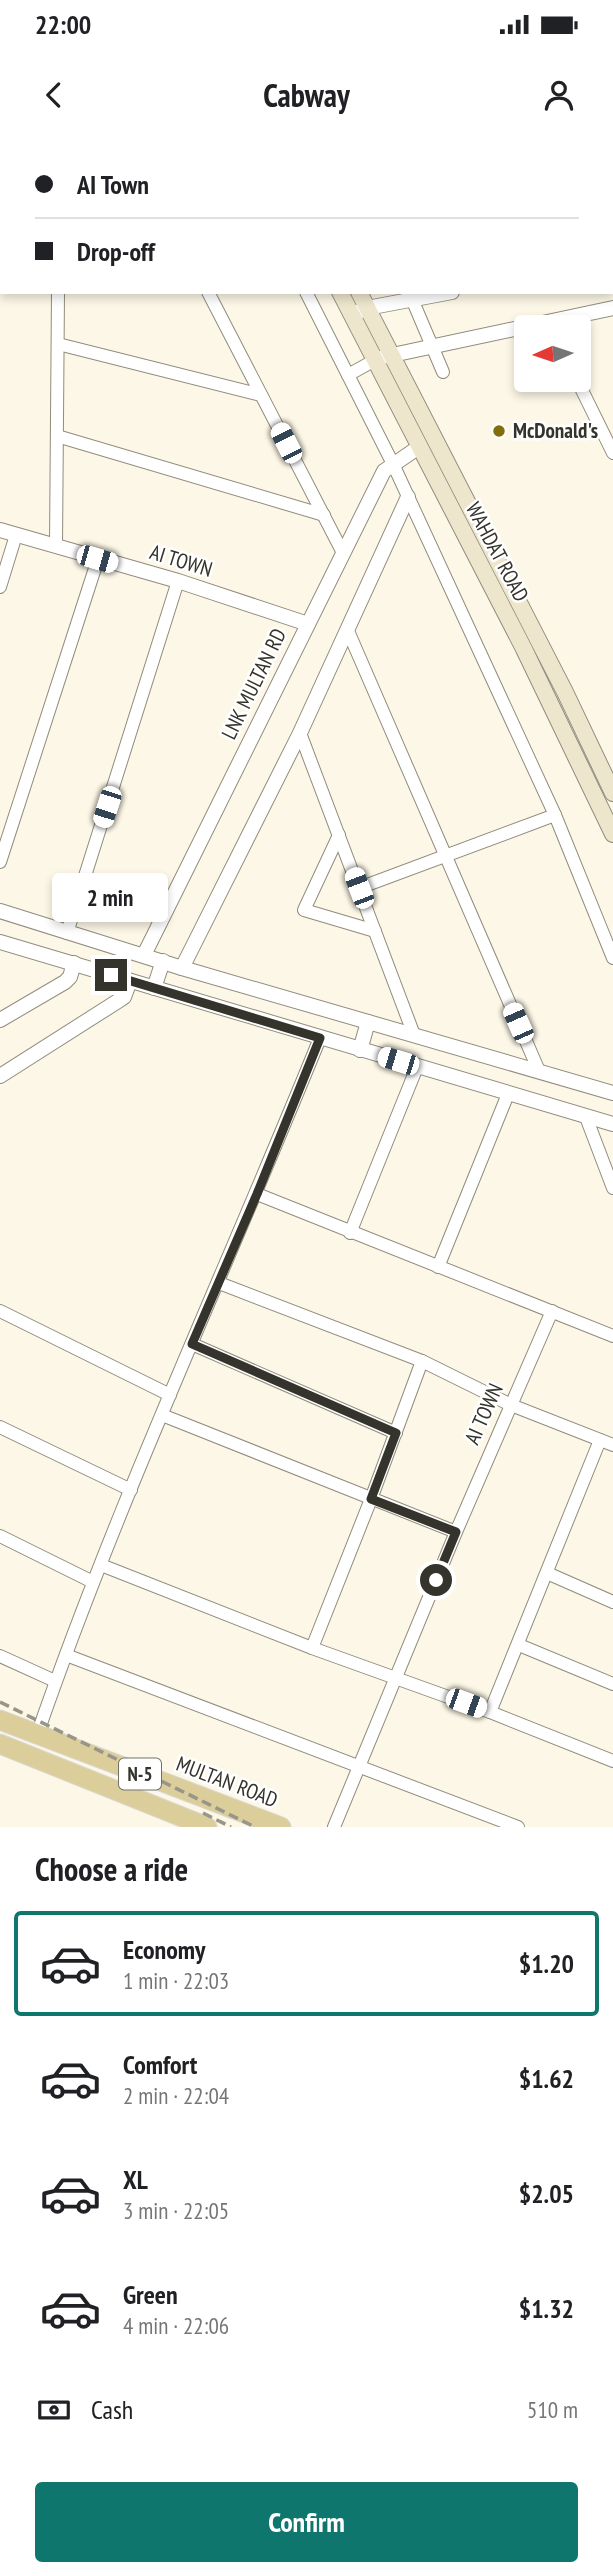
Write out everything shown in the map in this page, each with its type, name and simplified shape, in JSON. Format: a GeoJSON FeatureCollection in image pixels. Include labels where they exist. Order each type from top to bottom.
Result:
{"type":"FeatureCollection","features":[{"type":"Feature","properties":{"kind":"main road","name":"WAHDAT ROAD"},"geometry":{"type":"LineString","coordinates":[[342,294],[359,311],[528,620],[613,793]]}},
{"type":"Feature","properties":{"kind":"main road","name":"WAHDAT ROAD"},"geometry":{"type":"LineString","coordinates":[[359,294],[359,311]]}},
{"type":"Feature","properties":{"kind":"main road","name":"WAHDAT ROAD"},"geometry":{"type":"LineString","coordinates":[[383,357],[419,447],[524,649],[613,834]]}},
{"type":"Feature","properties":{"kind":"main road","name":"MULTAN ROAD"},"geometry":{"type":"LineString","coordinates":[[0,1720],[281,1827]]}},
{"type":"Feature","properties":{"kind":"main road","name":"N-5"},"geometry":{"type":"LineString","coordinates":[[0,1744],[207,1827]]}},
{"type":"Feature","properties":{"kind":"street"},"geometry":{"type":"LineString","coordinates":[[56,545],[58,294]]}},
{"type":"Feature","properties":{"kind":"street"},"geometry":{"type":"LineString","coordinates":[[209,294],[342,551]]}},
{"type":"Feature","properties":{"kind":"street"},"geometry":{"type":"LineString","coordinates":[[307,294],[393,464],[555,815],[613,958]]}},
{"type":"Feature","properties":{"kind":"street"},"geometry":{"type":"LineString","coordinates":[[359,311],[411,296],[432,294]]}},
{"type":"Feature","properties":{"kind":"street"},"geometry":{"type":"LineString","coordinates":[[411,296],[443,372]]}},
{"type":"Feature","properties":{"kind":"street"},"geometry":{"type":"LineString","coordinates":[[587,315],[613,308]]}},
{"type":"Feature","properties":{"kind":"street"},"geometry":{"type":"LineString","coordinates":[[348,375],[383,357],[514,331]]}},
{"type":"Feature","properties":{"kind":"street"},"geometry":{"type":"LineString","coordinates":[[58,344],[261,395]]}},
{"type":"Feature","properties":{"kind":"street"},"geometry":{"type":"LineString","coordinates":[[583,392],[613,453]]}},
{"type":"Feature","properties":{"kind":"street"},"geometry":{"type":"LineString","coordinates":[[598,424],[613,422]]}},
{"type":"Feature","properties":{"kind":"street"},"geometry":{"type":"LineString","coordinates":[[57,436],[324,515]]}},
{"type":"Feature","properties":{"kind":"street","name":"LNK MULTAN RD"},"geometry":{"type":"LineString","coordinates":[[144,955],[384,471],[419,447]]}},
{"type":"Feature","properties":{"kind":"street"},"geometry":{"type":"LineString","coordinates":[[182,968],[300,733],[408,497]]}},
{"type":"Feature","properties":{"kind":"street","name":"AI TOWN"},"geometry":{"type":"LineString","coordinates":[[0,530],[178,581],[308,624]]}},
{"type":"Feature","properties":{"kind":"street"},"geometry":{"type":"LineString","coordinates":[[0,587],[16,535]]}},
{"type":"Feature","properties":{"kind":"street"},"geometry":{"type":"LineString","coordinates":[[0,862],[97,559]]}},
{"type":"Feature","properties":{"kind":"street"},"geometry":{"type":"LineString","coordinates":[[67,933],[178,581]]}},
{"type":"Feature","properties":{"kind":"street"},"geometry":{"type":"LineString","coordinates":[[348,631],[539,1071]]}},
{"type":"Feature","properties":{"kind":"street"},"geometry":{"type":"LineString","coordinates":[[300,733],[414,1035]]}},
{"type":"Feature","properties":{"kind":"street"},"geometry":{"type":"LineString","coordinates":[[359,888],[555,815]]}},
{"type":"Feature","properties":{"kind":"street"},"geometry":{"type":"LineString","coordinates":[[340,835],[304,911],[375,931]]}},
{"type":"Feature","properties":{"kind":"street"},"geometry":{"type":"LineString","coordinates":[[0,911],[182,968],[613,1093]]}},
{"type":"Feature","properties":{"kind":"street"},"geometry":{"type":"LineString","coordinates":[[0,942],[613,1124]]}},
{"type":"Feature","properties":{"kind":"street"},"geometry":{"type":"LineString","coordinates":[[154,988],[163,961]]}},
{"type":"Feature","properties":{"kind":"street"},"geometry":{"type":"LineString","coordinates":[[0,1020],[65,982],[70,977],[74,963]]}},
{"type":"Feature","properties":{"kind":"street"},"geometry":{"type":"LineString","coordinates":[[0,1076],[117,1002],[124,996],[130,981]]}},
{"type":"Feature","properties":{"kind":"street"},"geometry":{"type":"LineString","coordinates":[[360,1050],[368,1022]]}},
{"type":"Feature","properties":{"kind":"street"},"geometry":{"type":"LineString","coordinates":[[37,1735],[93,1582],[320,1038]]}},
{"type":"Feature","properties":{"kind":"street"},"geometry":{"type":"LineString","coordinates":[[350,1233],[417,1067]]}},
{"type":"Feature","properties":{"kind":"street"},"geometry":{"type":"LineString","coordinates":[[438,1267],[508,1094]]}},
{"type":"Feature","properties":{"kind":"street"},"geometry":{"type":"LineString","coordinates":[[586,1117],[613,1188]]}},
{"type":"Feature","properties":{"kind":"street"},"geometry":{"type":"LineString","coordinates":[[257,1194],[613,1336]]}},
{"type":"Feature","properties":{"kind":"street"},"geometry":{"type":"LineString","coordinates":[[219,1283],[422,1361],[511,1405],[609,1440],[547,1573],[490,1712]]}},
{"type":"Feature","properties":{"kind":"street"},"geometry":{"type":"LineString","coordinates":[[0,1311],[170,1395]]}},
{"type":"Feature","properties":{"kind":"street","name":"AI TOWN"},"geometry":{"type":"LineString","coordinates":[[334,1827],[456,1532],[552,1311]]}},
{"type":"Feature","properties":{"kind":"street"},"geometry":{"type":"LineString","coordinates":[[192,1344],[396,1433]]}},
{"type":"Feature","properties":{"kind":"street"},"geometry":{"type":"LineString","coordinates":[[312,1648],[422,1361]]}},
{"type":"Feature","properties":{"kind":"street"},"geometry":{"type":"LineString","coordinates":[[162,1415],[456,1532]]}},
{"type":"Feature","properties":{"kind":"street"},"geometry":{"type":"LineString","coordinates":[[0,1427],[131,1490]]}},
{"type":"Feature","properties":{"kind":"street"},"geometry":{"type":"LineString","coordinates":[[0,1536],[93,1582]]}},
{"type":"Feature","properties":{"kind":"street"},"geometry":{"type":"LineString","coordinates":[[101,1565],[312,1648],[490,1712],[613,1762]]}},
{"type":"Feature","properties":{"kind":"street"},"geometry":{"type":"LineString","coordinates":[[547,1573],[613,1602]]}},
{"type":"Feature","properties":{"kind":"street"},"geometry":{"type":"LineString","coordinates":[[519,1645],[613,1684]]}},
{"type":"Feature","properties":{"kind":"street"},"geometry":{"type":"LineString","coordinates":[[66,1655],[518,1827]]}},
{"type":"Feature","properties":{"kind":"street"},"geometry":{"type":"LineString","coordinates":[[0,1656],[55,1681]]}},
{"type":"Feature","properties":{"kind":"railway"},"geometry":{"type":"LineString","coordinates":[[0,1702],[255,1827]]}},
{"type":"Feature","properties":{"kind":"railway"},"geometry":{"type":"LineString","coordinates":[[203,1813],[231,1827]]}},
{"type":"Feature","properties":{"kind":"place","name":"McDonald's"},"geometry":{"type":"Point","coordinates":[499,431]}},
{"type":"Feature","properties":{"kind":"route"},"geometry":{"type":"LineString","coordinates":[[111,975],[320,1038],[192,1344],[396,1433],[371,1499],[456,1532],[436,1580]]}}]}
